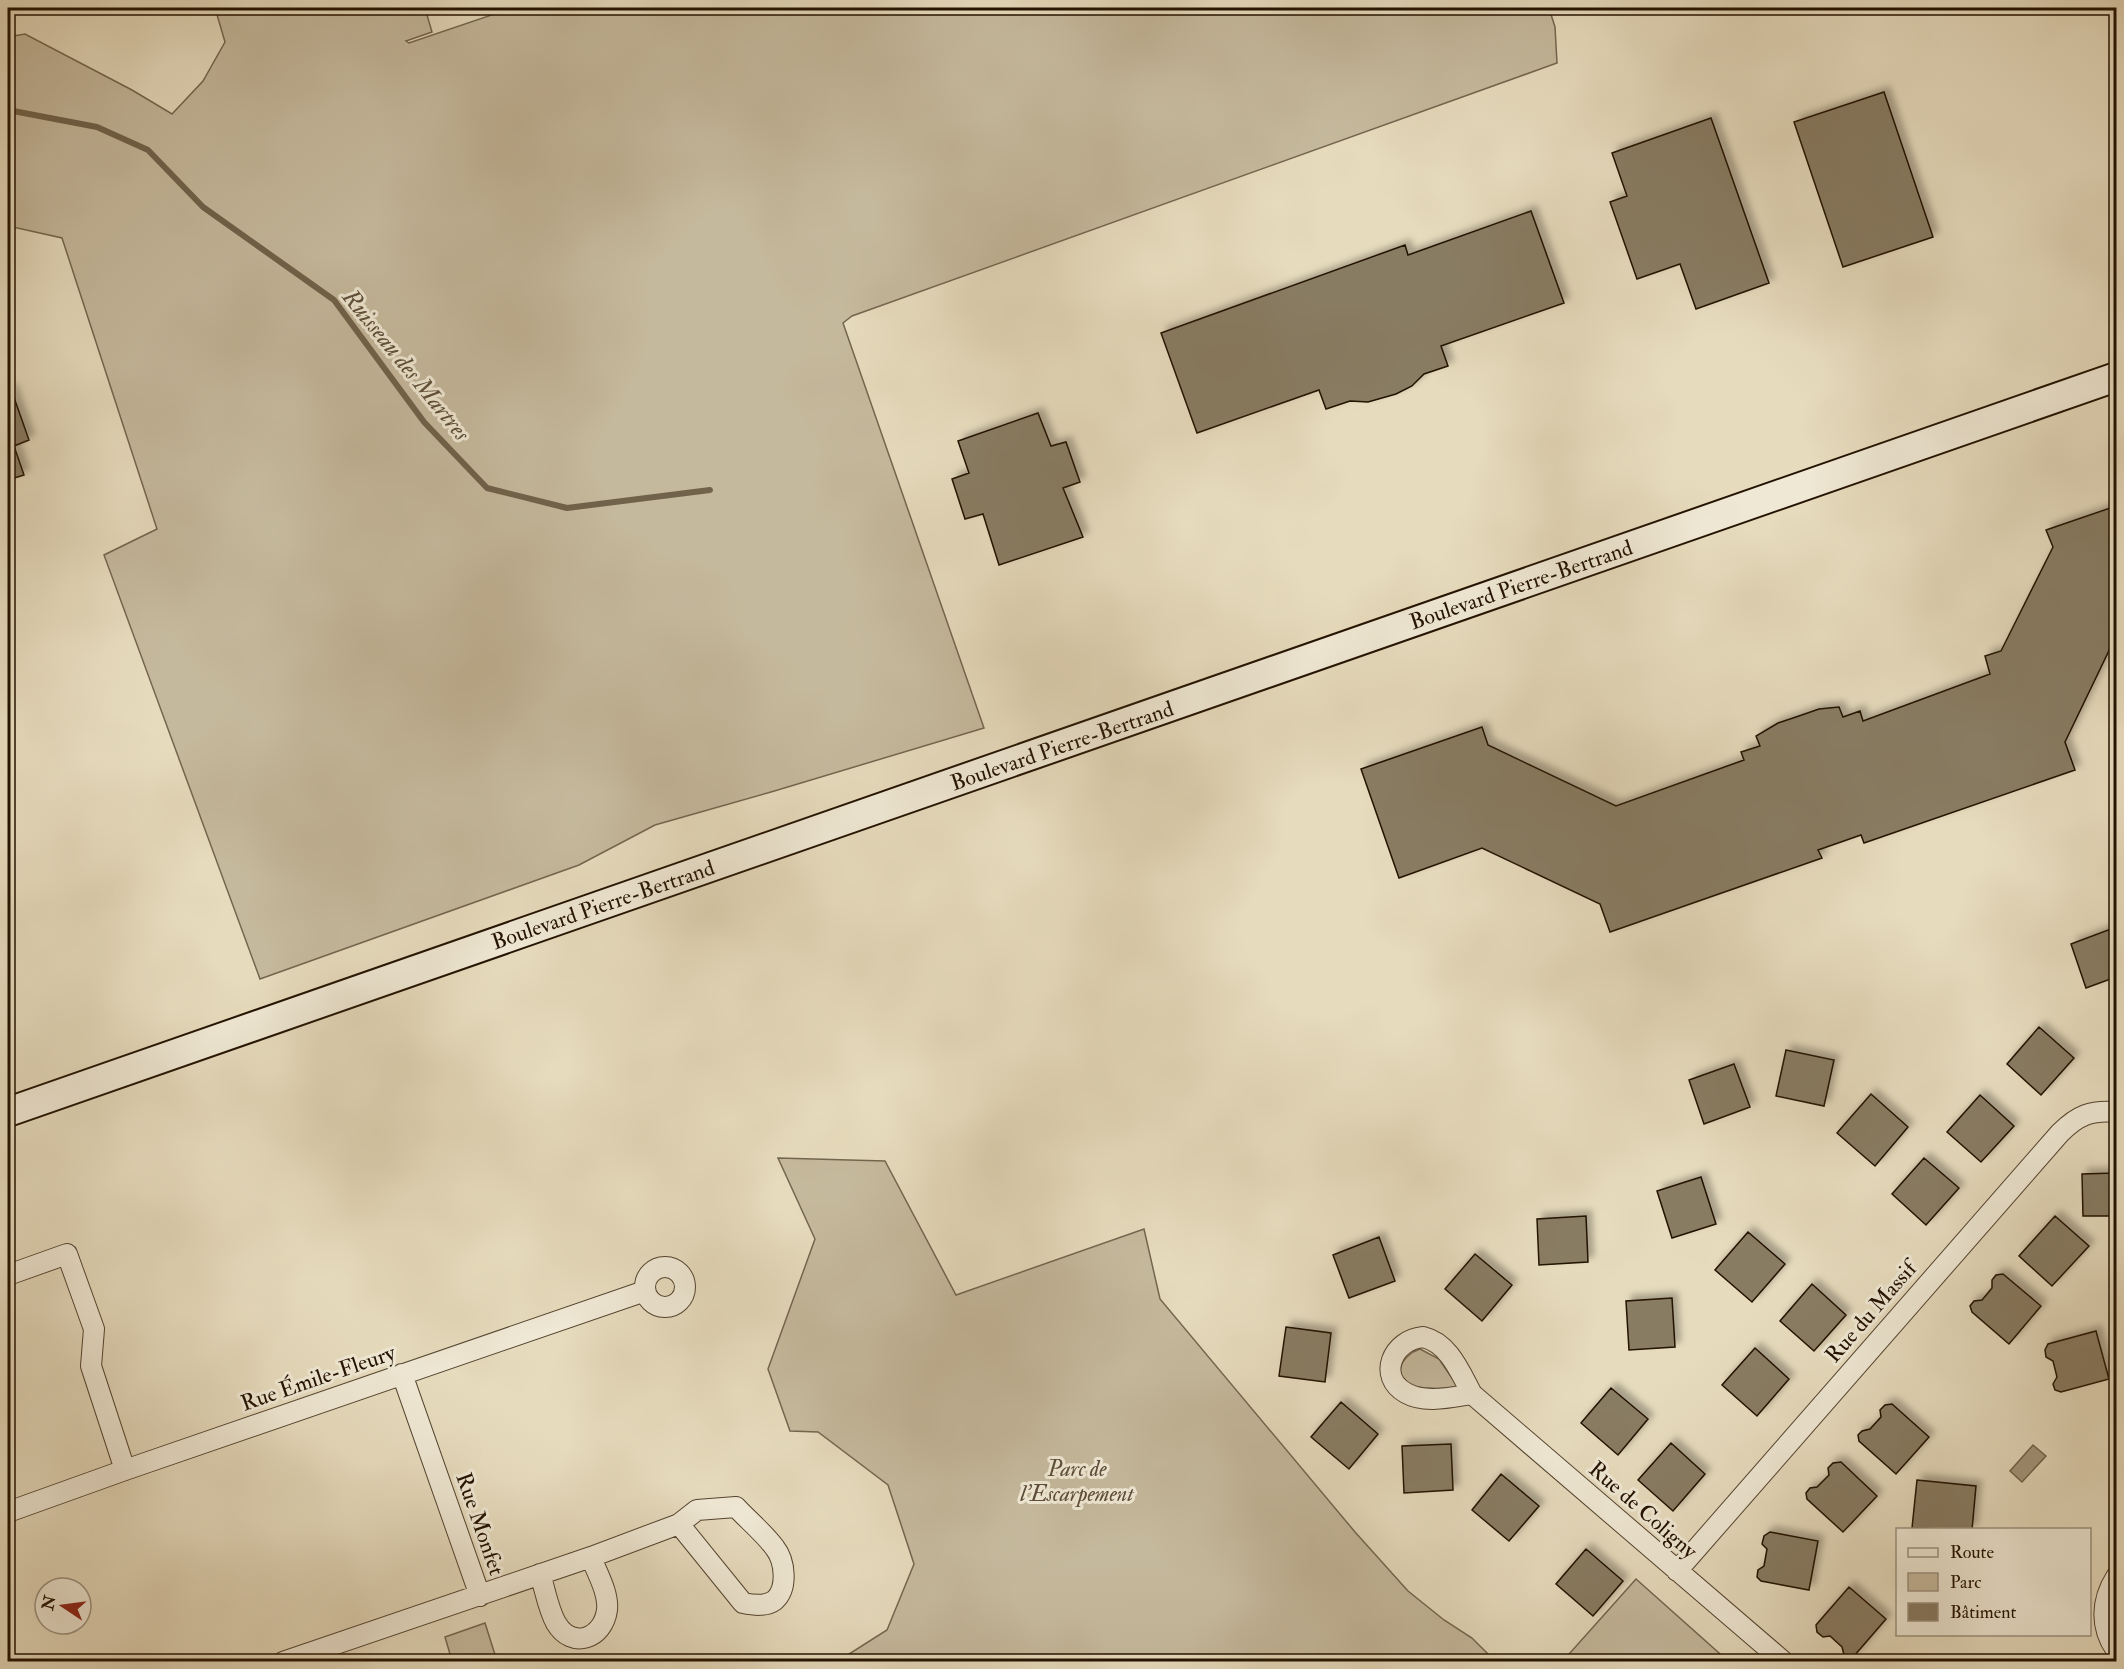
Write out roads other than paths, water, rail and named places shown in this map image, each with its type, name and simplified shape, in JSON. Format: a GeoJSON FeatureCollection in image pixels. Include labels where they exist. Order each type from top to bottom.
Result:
{"type":"FeatureCollection","features":[{"type":"Feature","properties":{"kind":"main road","name":"Boulevard Pierre-Bertrand"},"geometry":{"type":"LineString","coordinates":[[8,1112],[2116,377]]}},
{"type":"Feature","properties":{"kind":"street","name":"Rue du Massif"},"geometry":{"type":"LineString","coordinates":[[1677,1571],[2062,1130],[2081,1115],[2105,1111],[2116,1112]]}},
{"type":"Feature","properties":{"kind":"street"},"geometry":{"type":"LineString","coordinates":[[8,1275],[67,1254],[94,1329],[91,1366],[125,1470]]}},
{"type":"Feature","properties":{"kind":"street","name":"Rue Émile-Fleury"},"geometry":{"type":"LineString","coordinates":[[8,1512],[645,1291]]}},
{"type":"Feature","properties":{"kind":"street","name":"Rue Monfet"},"geometry":{"type":"LineString","coordinates":[[283,1662],[480,1596],[402,1374]]}},
{"type":"Feature","properties":{"kind":"street","name":"Rue de Coligny"},"geometry":{"type":"LineString","coordinates":[[1472,1394],[1784,1662]]}},
{"type":"Feature","properties":{"kind":"street"},"geometry":{"type":"LineString","coordinates":[[480,1596],[679,1524],[697,1510],[736,1507],[777,1549],[784,1571],[783,1589],[774,1601],[760,1606],[743,1603],[679,1524]]}},
{"type":"Feature","properties":{"kind":"street"},"geometry":{"type":"LineString","coordinates":[[540,1575],[556,1623],[566,1635],[580,1639],[593,1636],[603,1624],[607,1608],[603,1587],[591,1557]]}},
{"type":"Feature","properties":{"kind":"street"},"geometry":{"type":"LineString","coordinates":[[2116,1577],[2108,1590],[2104,1611],[2106,1630],[2116,1650]]}},
{"type":"Feature","properties":{"kind":"waterway","name":"Ruisseau des Martres"},"geometry":{"type":"LineString","coordinates":[[8,110],[97,127],[148,150],[203,207],[334,300],[424,422],[487,488],[567,508],[710,490]]}},
{"type":"Feature","properties":{"kind":"park label","name":"Parc de l'Escarpement"},"geometry":{"type":"Point","coordinates":[1077,1482]}}]}
